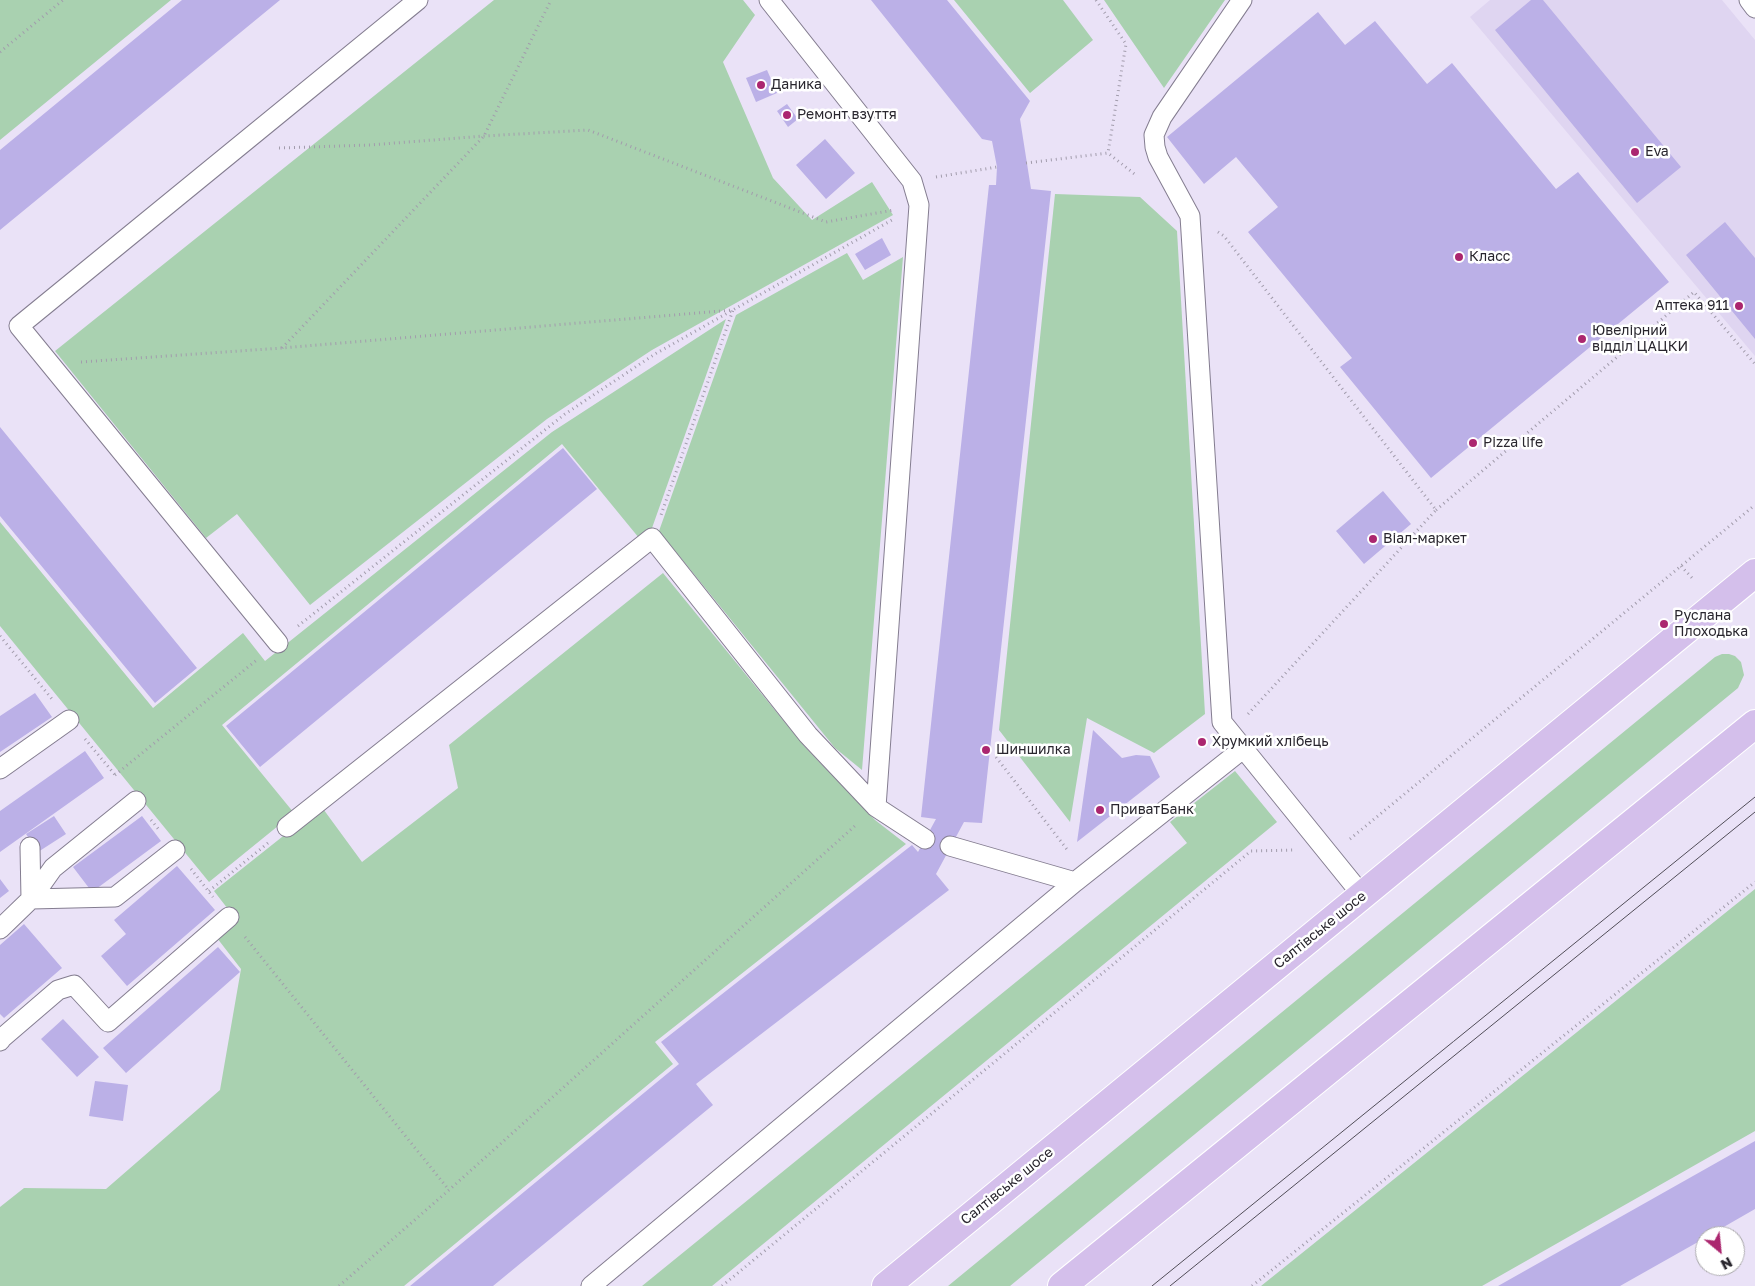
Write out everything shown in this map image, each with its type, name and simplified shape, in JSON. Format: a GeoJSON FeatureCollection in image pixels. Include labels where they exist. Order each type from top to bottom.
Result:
{"type":"FeatureCollection","features":[{"type":"Feature","properties":{"kind":"main road","name":"Салтівське шосе"},"geometry":{"type":"LineString","coordinates":[[886,1286],[1755,573]]}},
{"type":"Feature","properties":{"kind":"main road"},"geometry":{"type":"LineString","coordinates":[[1062,1286],[1755,724]]}},
{"type":"Feature","properties":{"kind":"lane"},"geometry":{"type":"LineString","coordinates":[[278,643],[19,326],[418,0]]}},
{"type":"Feature","properties":{"kind":"lane"},"geometry":{"type":"LineString","coordinates":[[769,0],[912,181],[919,205],[876,807]]}},
{"type":"Feature","properties":{"kind":"lane"},"geometry":{"type":"LineString","coordinates":[[1242,0],[1162,117],[1154,135],[1158,157],[1190,216],[1222,722],[1362,895]]}},
{"type":"Feature","properties":{"kind":"lane"},"geometry":{"type":"LineString","coordinates":[[1748,0],[1755,8]]}},
{"type":"Feature","properties":{"kind":"lane"},"geometry":{"type":"LineString","coordinates":[[287,827],[652,538],[808,735],[876,807],[925,839]]}},
{"type":"Feature","properties":{"kind":"lane"},"geometry":{"type":"LineString","coordinates":[[0,769],[69,720]]}},
{"type":"Feature","properties":{"kind":"lane"},"geometry":{"type":"LineString","coordinates":[[591,1286],[1080,878],[1244,748]]}},
{"type":"Feature","properties":{"kind":"lane"},"geometry":{"type":"LineString","coordinates":[[0,929],[31,899],[52,868],[136,801]]}},
{"type":"Feature","properties":{"kind":"lane"},"geometry":{"type":"LineString","coordinates":[[950,846],[1080,878]]}},
{"type":"Feature","properties":{"kind":"lane"},"geometry":{"type":"LineString","coordinates":[[30,847],[31,899]]}},
{"type":"Feature","properties":{"kind":"lane"},"geometry":{"type":"LineString","coordinates":[[31,899],[115,897],[175,850]]}},
{"type":"Feature","properties":{"kind":"lane"},"geometry":{"type":"LineString","coordinates":[[0,1041],[58,990],[74,985],[108,1022],[229,917]]}},
{"type":"Feature","properties":{"kind":"path"},"geometry":{"type":"LineString","coordinates":[[0,52],[63,0]]}},
{"type":"Feature","properties":{"kind":"path"},"geometry":{"type":"LineString","coordinates":[[282,348],[484,136],[551,0]]}},
{"type":"Feature","properties":{"kind":"path"},"geometry":{"type":"LineString","coordinates":[[1096,0],[1126,44],[1108,153]]}},
{"type":"Feature","properties":{"kind":"path"},"geometry":{"type":"LineString","coordinates":[[234,150],[370,145],[588,130],[826,222],[919,205]]}},
{"type":"Feature","properties":{"kind":"path"},"geometry":{"type":"LineString","coordinates":[[1026,163],[1108,153],[1138,176]]}},
{"type":"Feature","properties":{"kind":"path"},"geometry":{"type":"LineString","coordinates":[[912,181],[997,167]]}},
{"type":"Feature","properties":{"kind":"path"},"geometry":{"type":"LineString","coordinates":[[115,776],[565,414],[655,354],[919,205]]}},
{"type":"Feature","properties":{"kind":"path"},"geometry":{"type":"LineString","coordinates":[[1190,216],[1224,236],[1436,510]]}},
{"type":"Feature","properties":{"kind":"path"},"geometry":{"type":"LineString","coordinates":[[1230,732],[1436,510],[1694,292],[1755,364]]}},
{"type":"Feature","properties":{"kind":"path"},"geometry":{"type":"LineString","coordinates":[[50,364],[282,348],[733,310]]}},
{"type":"Feature","properties":{"kind":"path"},"geometry":{"type":"LineString","coordinates":[[652,538],[733,310]]}},
{"type":"Feature","properties":{"kind":"path"},"geometry":{"type":"LineString","coordinates":[[722,1286],[1251,851],[1325,849],[1352,838],[1755,505]]}},
{"type":"Feature","properties":{"kind":"path"},"geometry":{"type":"LineString","coordinates":[[1681,566],[1694,580]]}},
{"type":"Feature","properties":{"kind":"path"},"geometry":{"type":"LineString","coordinates":[[0,636],[209,891],[449,1190]]}},
{"type":"Feature","properties":{"kind":"path"},"geometry":{"type":"LineString","coordinates":[[996,757],[1080,878]]}},
{"type":"Feature","properties":{"kind":"path"},"geometry":{"type":"LineString","coordinates":[[339,1286],[449,1190],[876,807]]}},
{"type":"Feature","properties":{"kind":"path"},"geometry":{"type":"LineString","coordinates":[[209,891],[287,827]]}},
{"type":"Feature","properties":{"kind":"path"},"geometry":{"type":"LineString","coordinates":[[1252,1286],[1755,882]]}},
{"type":"Feature","properties":{"kind":"shaded area"},"geometry":{"type":"Polygon","coordinates":[[[1490,0],[1722,0],[1755,40],[1755,356],[1470,17],[1490,0]]]}},
{"type":"Feature","properties":{"kind":"green space"},"geometry":{"type":"Polygon","coordinates":[[[0,0],[171,0],[0,140],[0,0]]]}},
{"type":"Feature","properties":{"kind":"green space"},"geometry":{"type":"Polygon","coordinates":[[[494,0],[743,0],[755,15],[723,62],[773,178],[812,220],[872,182],[893,215],[652,350],[547,419],[310,605],[237,514],[206,538],[55,351],[494,0]]]}},
{"type":"Feature","properties":{"kind":"green space"},"geometry":{"type":"Polygon","coordinates":[[[954,0],[1063,0],[1093,40],[1030,93],[954,0]]]}},
{"type":"Feature","properties":{"kind":"green space"},"geometry":{"type":"Polygon","coordinates":[[[1104,0],[1225,0],[1164,88],[1104,0]]]}},
{"type":"Feature","properties":{"kind":"green space"},"geometry":{"type":"Polygon","coordinates":[[[1055,194],[1140,197],[1177,231],[1205,714],[1154,753],[1087,718],[1070,822],[999,730],[1055,194]]]}},
{"type":"Feature","properties":{"kind":"green space"},"geometry":{"type":"Polygon","coordinates":[[[847,253],[863,280],[903,257],[862,770],[835,748],[659,531],[736,315],[847,253]]]}},
{"type":"Feature","properties":{"kind":"green space"},"geometry":{"type":"Polygon","coordinates":[[[726,319],[652,528],[639,538],[562,444],[222,725],[294,813],[209,882],[0,626],[0,522],[153,708],[243,633],[265,661],[552,432],[726,319]]]}},
{"type":"Feature","properties":{"kind":"green space"},"geometry":{"type":"Polygon","coordinates":[[[663,573],[805,747],[875,820],[906,844],[655,1042],[673,1064],[404,1286],[0,1286],[0,1207],[24,1188],[106,1189],[220,1090],[241,969],[217,938],[238,922],[214,891],[321,806],[362,862],[458,788],[449,745],[663,573]]]}},
{"type":"Feature","properties":{"kind":"green space"},"geometry":{"type":"Polygon","coordinates":[[[1722,654],[1735,656],[1741,662],[1744,675],[1738,688],[1010,1286],[948,1286],[1715,657],[1722,654]]]}},
{"type":"Feature","properties":{"kind":"green space"},"geometry":{"type":"Polygon","coordinates":[[[1235,771],[1277,822],[712,1286],[642,1286],[1187,843],[1170,822],[1235,771]]]}},
{"type":"Feature","properties":{"kind":"green space"},"geometry":{"type":"Polygon","coordinates":[[[1755,889],[1755,1131],[1482,1286],[1261,1286],[1755,889]]]}},
{"type":"Feature","properties":{"kind":"building"},"geometry":{"type":"Polygon","coordinates":[[[182,0],[280,0],[0,230],[0,150],[182,0]]]}},
{"type":"Feature","properties":{"kind":"building"},"geometry":{"type":"Polygon","coordinates":[[[871,0],[947,0],[1030,101],[1020,119],[1031,189],[1051,191],[982,823],[964,822],[936,874],[949,890],[696,1084],[713,1105],[493,1286],[410,1286],[679,1064],[661,1042],[912,845],[918,852],[936,819],[921,817],[989,185],[996,185],[997,167],[992,141],[982,139],[871,0]]]}},
{"type":"Feature","properties":{"kind":"building"},"geometry":{"type":"Polygon","coordinates":[[[1531,0],[1543,0],[1681,167],[1637,203],[1495,30],[1531,0]]]}},
{"type":"Feature","properties":{"kind":"building","name":"Класс"},"geometry":{"type":"Polygon","coordinates":[[[1318,12],[1345,45],[1375,21],[1427,84],[1452,63],[1556,189],[1578,172],[1669,282],[1431,478],[1340,367],[1352,358],[1248,232],[1278,207],[1236,157],[1204,184],[1167,137],[1318,12]]]}},
{"type":"Feature","properties":{"kind":"building","name":"Даника"},"geometry":{"type":"Polygon","coordinates":[[[767,70],[777,93],[756,102],[746,78],[767,70]]]}},
{"type":"Feature","properties":{"kind":"building","name":"Ремонт взуття"},"geometry":{"type":"Polygon","coordinates":[[[787,104],[798,119],[788,127],[777,111],[787,104]]]}},
{"type":"Feature","properties":{"kind":"building"},"geometry":{"type":"Polygon","coordinates":[[[825,139],[855,173],[826,199],[796,165],[825,139]]]}},
{"type":"Feature","properties":{"kind":"building"},"geometry":{"type":"Polygon","coordinates":[[[1725,222],[1755,258],[1755,339],[1686,255],[1725,222]]]}},
{"type":"Feature","properties":{"kind":"building"},"geometry":{"type":"Polygon","coordinates":[[[882,238],[891,255],[865,270],[855,254],[882,238]]]}},
{"type":"Feature","properties":{"kind":"building"},"geometry":{"type":"Polygon","coordinates":[[[0,427],[197,668],[155,703],[0,516],[0,427]]]}},
{"type":"Feature","properties":{"kind":"building"},"geometry":{"type":"Polygon","coordinates":[[[563,448],[597,489],[260,767],[226,726],[563,448]]]}},
{"type":"Feature","properties":{"kind":"building"},"geometry":{"type":"Polygon","coordinates":[[[1383,491],[1411,524],[1364,564],[1336,531],[1383,491]]]}},
{"type":"Feature","properties":{"kind":"building"},"geometry":{"type":"Polygon","coordinates":[[[35,693],[52,717],[0,752],[0,716],[35,693]]]}},
{"type":"Feature","properties":{"kind":"building","name":"ПриватБанк"},"geometry":{"type":"Polygon","coordinates":[[[1093,730],[1122,758],[1136,755],[1150,756],[1160,777],[1077,842],[1093,730]]]}},
{"type":"Feature","properties":{"kind":"building"},"geometry":{"type":"Polygon","coordinates":[[[85,751],[104,778],[0,852],[0,811],[85,751]]]}},
{"type":"Feature","properties":{"kind":"building"},"geometry":{"type":"Polygon","coordinates":[[[54,816],[66,834],[38,852],[26,834],[54,816]]]}},
{"type":"Feature","properties":{"kind":"building"},"geometry":{"type":"Polygon","coordinates":[[[142,816],[161,841],[92,892],[73,867],[142,816]]]}},
{"type":"Feature","properties":{"kind":"building"},"geometry":{"type":"Polygon","coordinates":[[[177,866],[215,910],[127,986],[101,956],[126,934],[114,920],[177,866]]]}},
{"type":"Feature","properties":{"kind":"building"},"geometry":{"type":"Polygon","coordinates":[[[0,879],[9,891],[0,898],[0,879]]]}},
{"type":"Feature","properties":{"kind":"building"},"geometry":{"type":"Polygon","coordinates":[[[24,924],[62,968],[4,1018],[0,1014],[0,945],[24,924]]]}},
{"type":"Feature","properties":{"kind":"building"},"geometry":{"type":"Polygon","coordinates":[[[218,947],[240,972],[126,1073],[103,1048],[218,947]]]}},
{"type":"Feature","properties":{"kind":"building"},"geometry":{"type":"Polygon","coordinates":[[[63,1019],[99,1057],[77,1077],[41,1039],[63,1019]]]}},
{"type":"Feature","properties":{"kind":"building"},"geometry":{"type":"Polygon","coordinates":[[[95,1081],[128,1085],[123,1121],[89,1116],[95,1081]]]}},
{"type":"Feature","properties":{"kind":"building"},"geometry":{"type":"Polygon","coordinates":[[[1755,1141],[1755,1209],[1725,1226],[1695,1226],[1695,1244],[1620,1286],[1498,1286],[1755,1141]]]}},
{"type":"Feature","properties":{"kind":"tram line"},"geometry":{"type":"LineString","coordinates":[[1152,1286],[1755,797]]}},
{"type":"Feature","properties":{"kind":"tram line"},"geometry":{"type":"LineString","coordinates":[[1170,1286],[1755,812]]}},
{"type":"Feature","properties":{"kind":"place","name":"Даника"},"geometry":{"type":"Point","coordinates":[761,85]}},
{"type":"Feature","properties":{"kind":"place","name":"Ремонт взуття"},"geometry":{"type":"Point","coordinates":[787,115]}},
{"type":"Feature","properties":{"kind":"place","name":"Eva"},"geometry":{"type":"Point","coordinates":[1635,152]}},
{"type":"Feature","properties":{"kind":"place","name":"Класс"},"geometry":{"type":"Point","coordinates":[1459,257]}},
{"type":"Feature","properties":{"kind":"place","name":"Аптека 911"},"geometry":{"type":"Point","coordinates":[1739,306]}},
{"type":"Feature","properties":{"kind":"place","name":"Ювелірний відділ ЦАЦКИ"},"geometry":{"type":"Point","coordinates":[1582,339]}},
{"type":"Feature","properties":{"kind":"place","name":"Pizza life"},"geometry":{"type":"Point","coordinates":[1473,443]}},
{"type":"Feature","properties":{"kind":"place","name":"Віал-маркет"},"geometry":{"type":"Point","coordinates":[1373,539]}},
{"type":"Feature","properties":{"kind":"place","name":"Руслана Плоходька"},"geometry":{"type":"Point","coordinates":[1664,624]}},
{"type":"Feature","properties":{"kind":"place","name":"Хрумкий хлібець"},"geometry":{"type":"Point","coordinates":[1202,742]}},
{"type":"Feature","properties":{"kind":"place","name":"Шиншилка"},"geometry":{"type":"Point","coordinates":[986,750]}},
{"type":"Feature","properties":{"kind":"place","name":"ПриватБанк"},"geometry":{"type":"Point","coordinates":[1100,810]}}]}
